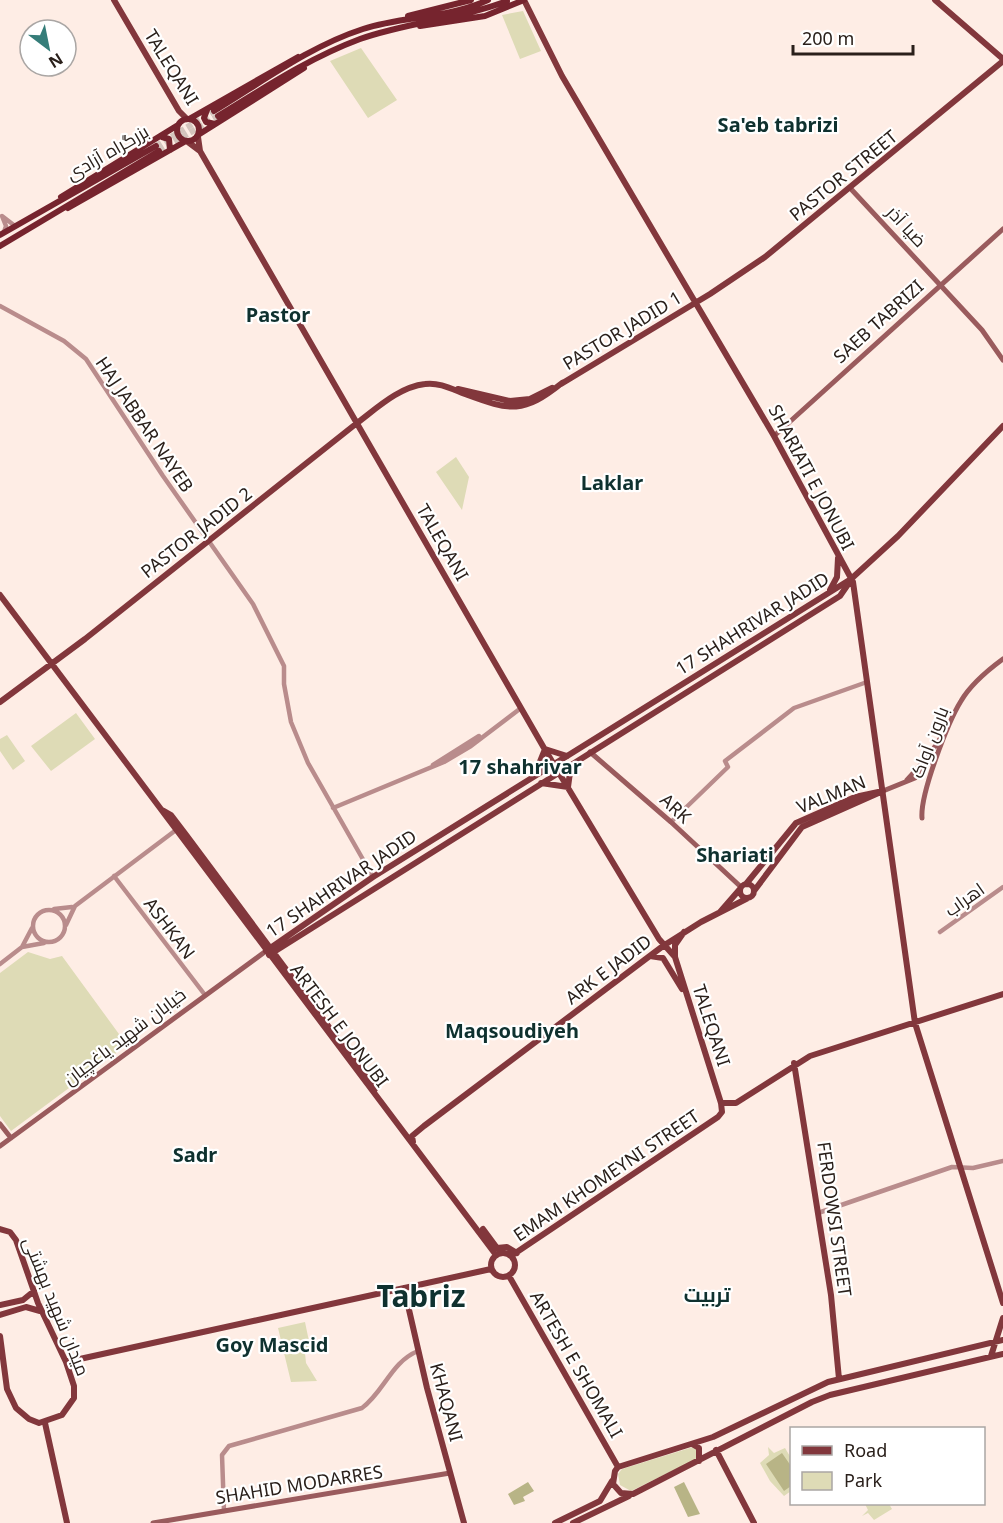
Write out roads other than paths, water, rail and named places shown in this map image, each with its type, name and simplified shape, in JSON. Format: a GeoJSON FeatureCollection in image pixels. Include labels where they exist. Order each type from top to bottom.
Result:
{"type":"FeatureCollection","features":[{"type":"Feature","properties":{"kind":"highway"},"geometry":{"type":"LineString","coordinates":[[215,124],[206,122],[204,114],[213,112],[288,61],[344,36],[420,12],[471,0]]}},
{"type":"Feature","properties":{"kind":"highway"},"geometry":{"type":"LineString","coordinates":[[400,20],[460,10],[488,0]]}},
{"type":"Feature","properties":{"kind":"highway"},"geometry":{"type":"LineString","coordinates":[[508,4],[512,0]]}},
{"type":"Feature","properties":{"kind":"highway"},"geometry":{"type":"LineString","coordinates":[[317,58],[198,136],[187,142],[178,136],[178,125],[188,119],[213,112],[317,58],[363,38],[524,0]]}},
{"type":"Feature","properties":{"kind":"highway"},"geometry":{"type":"LineString","coordinates":[[188,119],[198,125],[198,136]]}},
{"type":"Feature","properties":{"kind":"highway","name":"بزرگراه آزادی"},"geometry":{"type":"LineString","coordinates":[[51,205],[70,190],[162,137],[178,125]]}},
{"type":"Feature","properties":{"kind":"highway"},"geometry":{"type":"LineString","coordinates":[[162,137],[170,139],[170,151]]}},
{"type":"Feature","properties":{"kind":"highway","name":"بزرگراه آزادی"},"geometry":{"type":"LineString","coordinates":[[56,213],[78,204],[187,142]]}},
{"type":"Feature","properties":{"kind":"highway"},"geometry":{"type":"LineString","coordinates":[[0,246],[158,148],[2,234]]}},
{"type":"Feature","properties":{"kind":"main road","name":"TALEQANI"},"geometry":{"type":"LineString","coordinates":[[114,0],[178,111],[188,119]]}},
{"type":"Feature","properties":{"kind":"main road","name":"SHARIATI E JONUBI"},"geometry":{"type":"LineString","coordinates":[[524,0],[562,76],[774,436],[851,579],[884,791],[915,1023],[1003,1303]]}},
{"type":"Feature","properties":{"kind":"main road"},"geometry":{"type":"LineString","coordinates":[[935,0],[1003,60]]}},
{"type":"Feature","properties":{"kind":"main road","name":"PASTOR STREET"},"geometry":{"type":"LineString","coordinates":[[696,303],[765,257],[851,189],[1003,60]]}},
{"type":"Feature","properties":{"kind":"main road","name":"TALEQANI"},"geometry":{"type":"LineString","coordinates":[[198,136],[200,151],[558,772],[663,946],[675,957],[721,1102]]}},
{"type":"Feature","properties":{"kind":"main road","name":"TALEQANI"},"geometry":{"type":"LineString","coordinates":[[187,142],[200,151]]}},
{"type":"Feature","properties":{"kind":"main road","name":"ضیا آذر"},"geometry":{"type":"LineString","coordinates":[[851,189],[942,284],[982,330],[1003,360]]}},
{"type":"Feature","properties":{"kind":"main road","name":"SAEB TABRIZI"},"geometry":{"type":"LineString","coordinates":[[774,436],[1003,229]]}},
{"type":"Feature","properties":{"kind":"main road","name":"PASTOR JADID 1"},"geometry":{"type":"LineString","coordinates":[[357,423],[408,389],[429,384],[510,401],[524,400],[562,383],[696,303]]}},
{"type":"Feature","properties":{"kind":"main road","name":"PASTOR JADID 2"},"geometry":{"type":"LineString","coordinates":[[0,702],[52,664],[357,423]]}},
{"type":"Feature","properties":{"kind":"main road"},"geometry":{"type":"LineString","coordinates":[[851,579],[898,536],[1003,426]]}},
{"type":"Feature","properties":{"kind":"main road"},"geometry":{"type":"LineString","coordinates":[[827,594],[837,578],[838,557]]}},
{"type":"Feature","properties":{"kind":"main road","name":"17 SHAHRIVAR JADID"},"geometry":{"type":"LineString","coordinates":[[269,952],[373,877],[851,579]]}},
{"type":"Feature","properties":{"kind":"main road","name":"17 SHAHRIVAR JADID"},"geometry":{"type":"LineString","coordinates":[[269,952],[842,594],[851,579]]}},
{"type":"Feature","properties":{"kind":"main road","name":"ARTESH E JONUBI"},"geometry":{"type":"LineString","coordinates":[[0,595],[164,810],[176,830],[496,1255]]}},
{"type":"Feature","properties":{"kind":"main road","name":"بارون آواک"},"geometry":{"type":"LineString","coordinates":[[922,818],[921,807],[947,728],[970,688],[1003,658]]}},
{"type":"Feature","properties":{"kind":"main road"},"geometry":{"type":"LineString","coordinates":[[908,780],[928,757],[947,728]]}},
{"type":"Feature","properties":{"kind":"main road"},"geometry":{"type":"LineString","coordinates":[[534,777],[545,749],[567,756]]}},
{"type":"Feature","properties":{"kind":"main road"},"geometry":{"type":"LineString","coordinates":[[754,891],[751,886],[742,887],[741,895],[748,898],[754,891],[802,827],[856,800],[884,791],[919,775],[941,749]]}},
{"type":"Feature","properties":{"kind":"main road","name":"ARK"},"geometry":{"type":"LineString","coordinates":[[590,752],[742,887]]}},
{"type":"Feature","properties":{"kind":"main road"},"geometry":{"type":"LineString","coordinates":[[541,783],[568,787],[571,765]]}},
{"type":"Feature","properties":{"kind":"main road","name":"VALMAN"},"geometry":{"type":"LineString","coordinates":[[718,914],[796,823],[856,800]]}},
{"type":"Feature","properties":{"kind":"main road","name":"ARTESH E JONUBI"},"geometry":{"type":"LineString","coordinates":[[164,810],[171,814],[269,952],[408,1133],[413,1134]]}},
{"type":"Feature","properties":{"kind":"main road","name":"ARK E JADID"},"geometry":{"type":"LineString","coordinates":[[413,1134],[663,946],[684,932],[748,898]]}},
{"type":"Feature","properties":{"kind":"main road"},"geometry":{"type":"LineString","coordinates":[[334,903],[333,907],[338,911]]}},
{"type":"Feature","properties":{"kind":"main road"},"geometry":{"type":"LineString","coordinates":[[675,957],[675,945],[684,932]]}},
{"type":"Feature","properties":{"kind":"main road","name":"خیابان شهید یاغچیان"},"geometry":{"type":"LineString","coordinates":[[0,1146],[205,995],[269,952]]}},
{"type":"Feature","properties":{"kind":"main road"},"geometry":{"type":"LineString","coordinates":[[650,956],[658,956],[668,963],[690,1005]]}},
{"type":"Feature","properties":{"kind":"main road","name":"EMAM KHOMEYNI STREET"},"geometry":{"type":"LineString","coordinates":[[514,1254],[718,1117],[722,1112],[721,1102],[736,1103],[810,1056],[1003,994]]}},
{"type":"Feature","properties":{"kind":"main road","name":"FERDOWSI STREET"},"geometry":{"type":"LineString","coordinates":[[795,1066],[831,1295],[839,1379]]}},
{"type":"Feature","properties":{"kind":"main road"},"geometry":{"type":"LineString","coordinates":[[0,1124],[11,1138]]}},
{"type":"Feature","properties":{"kind":"main road"},"geometry":{"type":"LineString","coordinates":[[413,1134],[413,1142]]}},
{"type":"Feature","properties":{"kind":"main road"},"geometry":{"type":"LineString","coordinates":[[467,1215],[476,1221],[497,1248],[507,1247],[514,1254],[515,1265],[509,1276],[500,1278],[490,1269]]}},
{"type":"Feature","properties":{"kind":"main road","name":"میدان شهید بهشتی"},"geometry":{"type":"LineString","coordinates":[[0,1229],[10,1232],[16,1240],[33,1291],[66,1362],[74,1386],[74,1398],[63,1415],[45,1423]]}},
{"type":"Feature","properties":{"kind":"main road"},"geometry":{"type":"LineString","coordinates":[[490,1269],[492,1259],[496,1255],[514,1254]]}},
{"type":"Feature","properties":{"kind":"main road"},"geometry":{"type":"LineString","coordinates":[[66,1362],[404,1291],[490,1269]]}},
{"type":"Feature","properties":{"kind":"main road","name":"ARTESH E SHOMALI"},"geometry":{"type":"LineString","coordinates":[[509,1276],[618,1467]]}},
{"type":"Feature","properties":{"kind":"main road"},"geometry":{"type":"LineString","coordinates":[[0,1305],[23,1300],[33,1291]]}},
{"type":"Feature","properties":{"kind":"main road","name":"KHAQANI"},"geometry":{"type":"LineString","coordinates":[[404,1291],[464,1523]]}},
{"type":"Feature","properties":{"kind":"main road"},"geometry":{"type":"LineString","coordinates":[[0,1315],[26,1307],[41,1311]]}},
{"type":"Feature","properties":{"kind":"main road"},"geometry":{"type":"LineString","coordinates":[[991,1356],[1003,1318]]}},
{"type":"Feature","properties":{"kind":"main road"},"geometry":{"type":"LineString","coordinates":[[0,1336],[2,1376],[9,1396],[16,1408],[29,1419],[45,1423],[68,1523]]}},
{"type":"Feature","properties":{"kind":"main road"},"geometry":{"type":"LineString","coordinates":[[555,1523],[592,1505],[605,1495],[618,1467],[713,1437],[813,1388],[839,1379],[1003,1340]]}},
{"type":"Feature","properties":{"kind":"main road"},"geometry":{"type":"LineString","coordinates":[[573,1523],[830,1395],[1003,1354]]}},
{"type":"Feature","properties":{"kind":"main road"},"geometry":{"type":"LineString","coordinates":[[692,1444],[699,1449],[699,1461]]}},
{"type":"Feature","properties":{"kind":"main road"},"geometry":{"type":"LineString","coordinates":[[716,1450],[754,1523]]}},
{"type":"Feature","properties":{"kind":"main road","name":"SHAHID MODARRES"},"geometry":{"type":"LineString","coordinates":[[153,1523],[450,1473]]}},
{"type":"Feature","properties":{"kind":"main road"},"geometry":{"type":"LineString","coordinates":[[613,1477],[616,1489],[627,1495],[633,1494]]}},
{"type":"Feature","properties":{"kind":"main road"},"geometry":{"type":"LineString","coordinates":[[605,1495],[612,1498],[610,1505]]}},
{"type":"Feature","properties":{"kind":"street"},"geometry":{"type":"LineString","coordinates":[[1,214],[15,226]]}},
{"type":"Feature","properties":{"kind":"street"},"geometry":{"type":"LineString","coordinates":[[1,214],[6,225],[2,234]]}},
{"type":"Feature","properties":{"kind":"street","name":"HAJ JABBAR NAYEB"},"geometry":{"type":"LineString","coordinates":[[0,306],[64,341],[86,359],[209,541],[254,603],[284,666],[284,686],[291,722],[308,764],[373,877]]}},
{"type":"Feature","properties":{"kind":"street"},"geometry":{"type":"LineString","coordinates":[[671,822],[728,767],[725,761],[774,722],[794,708],[867,682]]}},
{"type":"Feature","properties":{"kind":"street"},"geometry":{"type":"LineString","coordinates":[[333,808],[458,754],[521,708]]}},
{"type":"Feature","properties":{"kind":"street"},"geometry":{"type":"LineString","coordinates":[[0,963],[22,947],[60,938],[75,906],[176,830]]}},
{"type":"Feature","properties":{"kind":"street","name":"ASHKAN"},"geometry":{"type":"LineString","coordinates":[[114,876],[205,995]]}},
{"type":"Feature","properties":{"kind":"street","name":"اهراب"},"geometry":{"type":"LineString","coordinates":[[940,932],[1003,887]]}},
{"type":"Feature","properties":{"kind":"street"},"geometry":{"type":"LineString","coordinates":[[22,947],[38,914],[51,909],[75,906]]}},
{"type":"Feature","properties":{"kind":"street"},"geometry":{"type":"LineString","coordinates":[[51,909],[63,916],[66,925]]}},
{"type":"Feature","properties":{"kind":"street"},"geometry":{"type":"LineString","coordinates":[[32,927],[38,939],[47,942]]}},
{"type":"Feature","properties":{"kind":"street"},"geometry":{"type":"LineString","coordinates":[[818,1213],[952,1167],[973,1168],[1003,1161]]}},
{"type":"Feature","properties":{"kind":"street"},"geometry":{"type":"LineString","coordinates":[[224,1511],[221,1462],[222,1455],[229,1446],[362,1408],[371,1400],[396,1367],[408,1356],[418,1352]]}},
{"type":"Feature","properties":{"kind":"tunnel"},"geometry":{"type":"LineString","coordinates":[[156,146],[214,111]]}},
{"type":"Feature","properties":{"kind":"tunnel"},"geometry":{"type":"LineString","coordinates":[[159,151],[218,116]]}},
{"type":"Feature","properties":{"kind":"district","name":"Sa'eb tabrizi"},"geometry":{"type":"Point","coordinates":[778,124]}},
{"type":"Feature","properties":{"kind":"district","name":"Pastor"},"geometry":{"type":"Point","coordinates":[278,314]}},
{"type":"Feature","properties":{"kind":"district","name":"Laklar"},"geometry":{"type":"Point","coordinates":[612,482]}},
{"type":"Feature","properties":{"kind":"district","name":"17 shahrivar"},"geometry":{"type":"Point","coordinates":[520,766]}},
{"type":"Feature","properties":{"kind":"district","name":"Shariati"},"geometry":{"type":"Point","coordinates":[735,854]}},
{"type":"Feature","properties":{"kind":"district","name":"Maqsoudiyeh"},"geometry":{"type":"Point","coordinates":[512,1030]}},
{"type":"Feature","properties":{"kind":"district","name":"Sadr"},"geometry":{"type":"Point","coordinates":[195,1154]}},
{"type":"Feature","properties":{"kind":"district","name":"تربیت"},"geometry":{"type":"Point","coordinates":[707,1294]}},
{"type":"Feature","properties":{"kind":"district","name":"Tabriz"},"geometry":{"type":"Point","coordinates":[421,1295]}},
{"type":"Feature","properties":{"kind":"district","name":"Goy Mascid"},"geometry":{"type":"Point","coordinates":[272,1344]}}]}
